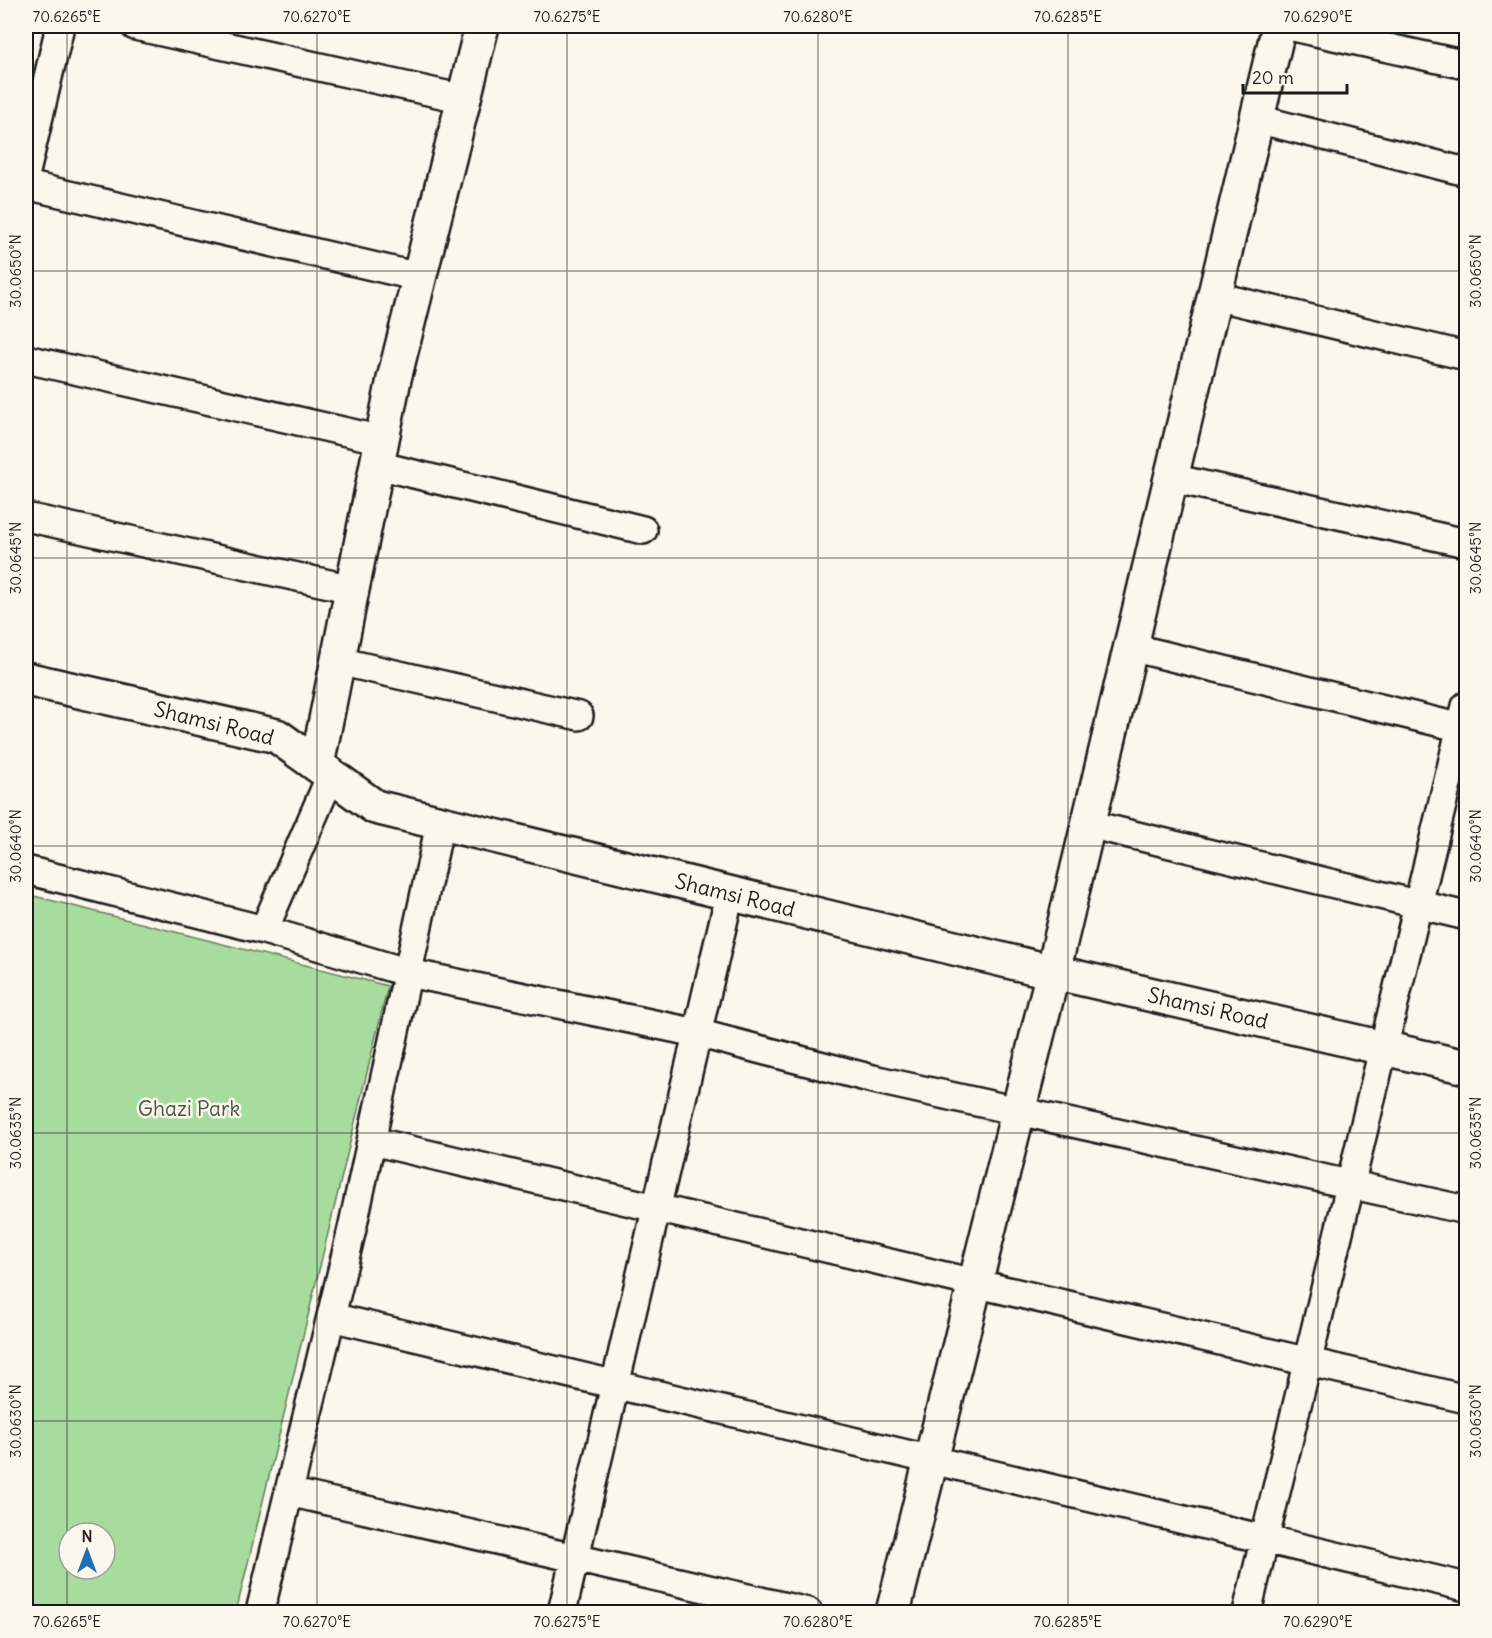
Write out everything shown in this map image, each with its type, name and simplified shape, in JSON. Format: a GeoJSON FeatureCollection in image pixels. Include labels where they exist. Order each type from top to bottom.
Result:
{"type":"FeatureCollection","features":[{"type":"Feature","properties":{"kind":"street"},"geometry":{"type":"LineString","coordinates":[[26,172],[60,26]]}},
{"type":"Feature","properties":{"kind":"street"},"geometry":{"type":"LineString","coordinates":[[135,26],[464,99]]}},
{"type":"Feature","properties":{"kind":"street"},"geometry":{"type":"LineString","coordinates":[[264,930],[324,770],[338,661],[394,379],[482,26]]}},
{"type":"Feature","properties":{"kind":"street"},"geometry":{"type":"LineString","coordinates":[[893,1612],[1053,972],[1279,26]]}},
{"type":"Feature","properties":{"kind":"street"},"geometry":{"type":"LineString","coordinates":[[1289,26],[1467,65]]}},
{"type":"Feature","properties":{"kind":"street"},"geometry":{"type":"LineString","coordinates":[[1257,119],[1467,172]]}},
{"type":"Feature","properties":{"kind":"street"},"geometry":{"type":"LineString","coordinates":[[26,185],[419,277]]}},
{"type":"Feature","properties":{"kind":"street"},"geometry":{"type":"LineString","coordinates":[[1215,296],[1467,356]]}},
{"type":"Feature","properties":{"kind":"street"},"geometry":{"type":"LineString","coordinates":[[26,359],[379,452],[644,530]]}},
{"type":"Feature","properties":{"kind":"street"},"geometry":{"type":"LineString","coordinates":[[1171,478],[1467,543]]}},
{"type":"Feature","properties":{"kind":"street"},"geometry":{"type":"LineString","coordinates":[[26,517],[352,589]]}},
{"type":"Feature","properties":{"kind":"street"},"geometry":{"type":"LineString","coordinates":[[1130,647],[1465,721],[1247,1612]]}},
{"type":"Feature","properties":{"kind":"street"},"geometry":{"type":"LineString","coordinates":[[338,661],[579,716]]}},
{"type":"Feature","properties":{"kind":"street","name":"Shamsi Road"},"geometry":{"type":"LineString","coordinates":[[26,679],[277,736],[375,807],[1053,972],[1467,1068]]}},
{"type":"Feature","properties":{"kind":"street"},"geometry":{"type":"LineString","coordinates":[[260,1612],[372,1141],[440,824]]}},
{"type":"Feature","properties":{"kind":"street"},"geometry":{"type":"LineString","coordinates":[[1088,824],[1467,916]]}},
{"type":"Feature","properties":{"kind":"street"},"geometry":{"type":"LineString","coordinates":[[26,870],[264,930],[409,973],[698,1033],[873,1079],[1467,1210]]}},
{"type":"Feature","properties":{"kind":"street"},"geometry":{"type":"LineString","coordinates":[[562,1612],[730,893]]}},
{"type":"Feature","properties":{"kind":"street"},"geometry":{"type":"LineString","coordinates":[[372,1141],[1467,1399]]}},
{"type":"Feature","properties":{"kind":"street"},"geometry":{"type":"LineString","coordinates":[[331,1317],[1467,1587]]}},
{"type":"Feature","properties":{"kind":"street"},"geometry":{"type":"LineString","coordinates":[[289,1492],[808,1612]]}},
{"type":"Feature","properties":{"kind":"green space","name":"Ghazi Park"},"geometry":{"type":"Polygon","coordinates":[[[26,894],[388,986],[236,1612],[26,1612],[26,894]]]}}]}
